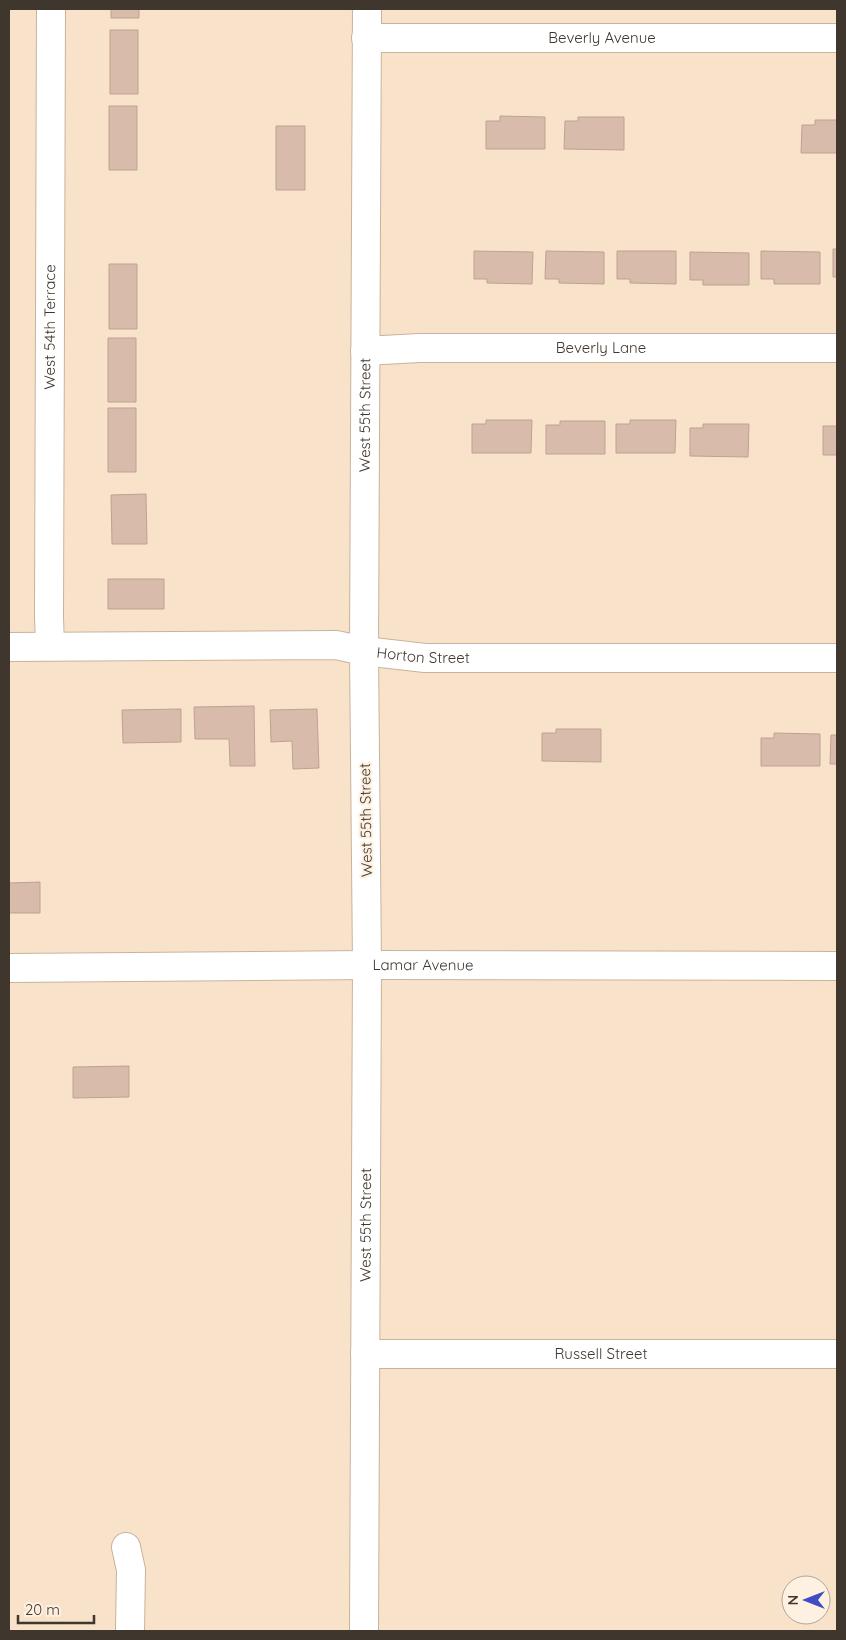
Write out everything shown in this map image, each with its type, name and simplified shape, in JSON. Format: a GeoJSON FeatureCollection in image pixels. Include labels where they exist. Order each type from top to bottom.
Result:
{"type":"FeatureCollection","features":[{"type":"Feature","properties":{"kind":"street","name":"West 54th Terrace"},"geometry":{"type":"LineString","coordinates":[[50,646],[51,9]]}},
{"type":"Feature","properties":{"kind":"street","name":"West 55th Street"},"geometry":{"type":"LineString","coordinates":[[364,1631],[367,965],[364,651],[366,9]]}},
{"type":"Feature","properties":{"kind":"street","name":"Beverly Avenue"},"geometry":{"type":"LineString","coordinates":[[366,38],[837,38]]}},
{"type":"Feature","properties":{"kind":"street","name":"Beverly Lane"},"geometry":{"type":"LineString","coordinates":[[366,351],[419,348],[837,348]]}},
{"type":"Feature","properties":{"kind":"street","name":"Horton Street"},"geometry":{"type":"LineString","coordinates":[[9,647],[336,645],[364,651],[425,658],[837,658]]}},
{"type":"Feature","properties":{"kind":"street","name":"Lamar Avenue"},"geometry":{"type":"LineString","coordinates":[[9,968],[367,965],[837,966]]}},
{"type":"Feature","properties":{"kind":"street","name":"Russell Street"},"geometry":{"type":"LineString","coordinates":[[365,1354],[837,1354]]}},
{"type":"Feature","properties":{"kind":"street"},"geometry":{"type":"LineString","coordinates":[[126,1547],[131,1570],[130,1631]]}},
{"type":"Feature","properties":{"kind":"building"},"geometry":{"type":"Polygon","coordinates":[[[111,9],[139,9],[139,18],[111,18],[111,9]]]}},
{"type":"Feature","properties":{"kind":"building"},"geometry":{"type":"Polygon","coordinates":[[[110,30],[138,30],[138,94],[110,94],[110,30]]]}},
{"type":"Feature","properties":{"kind":"building"},"geometry":{"type":"Polygon","coordinates":[[[109,106],[137,106],[137,170],[109,170],[109,106]]]}},
{"type":"Feature","properties":{"kind":"building"},"geometry":{"type":"Polygon","coordinates":[[[500,116],[545,117],[545,149],[486,149],[486,121],[500,121],[500,116]]]}},
{"type":"Feature","properties":{"kind":"building"},"geometry":{"type":"Polygon","coordinates":[[[578,117],[624,117],[624,150],[564,149],[565,121],[578,121],[578,117]]]}},
{"type":"Feature","properties":{"kind":"building"},"geometry":{"type":"Polygon","coordinates":[[[815,120],[837,120],[837,153],[801,153],[802,125],[815,125],[815,120]]]}},
{"type":"Feature","properties":{"kind":"building"},"geometry":{"type":"Polygon","coordinates":[[[276,126],[305,126],[305,190],[276,190],[276,126]]]}},
{"type":"Feature","properties":{"kind":"building"},"geometry":{"type":"Polygon","coordinates":[[[833,249],[837,249],[837,277],[833,277],[833,249]]]}},
{"type":"Feature","properties":{"kind":"building"},"geometry":{"type":"Polygon","coordinates":[[[474,251],[533,252],[532,284],[487,283],[487,279],[474,279],[474,251]]]}},
{"type":"Feature","properties":{"kind":"building"},"geometry":{"type":"Polygon","coordinates":[[[546,251],[604,252],[604,284],[559,283],[559,279],[545,279],[546,251]]]}},
{"type":"Feature","properties":{"kind":"building"},"geometry":{"type":"Polygon","coordinates":[[[617,251],[676,251],[676,284],[630,283],[630,279],[617,279],[617,251]]]}},
{"type":"Feature","properties":{"kind":"building"},"geometry":{"type":"Polygon","coordinates":[[[761,251],[820,252],[820,284],[774,284],[774,279],[761,279],[761,251]]]}},
{"type":"Feature","properties":{"kind":"building"},"geometry":{"type":"Polygon","coordinates":[[[690,252],[749,253],[749,285],[703,285],[703,280],[690,280],[690,252]]]}},
{"type":"Feature","properties":{"kind":"building"},"geometry":{"type":"Polygon","coordinates":[[[109,264],[137,264],[137,329],[109,329],[109,264]]]}},
{"type":"Feature","properties":{"kind":"building"},"geometry":{"type":"Polygon","coordinates":[[[108,338],[136,338],[136,402],[108,402],[108,338]]]}},
{"type":"Feature","properties":{"kind":"building"},"geometry":{"type":"Polygon","coordinates":[[[108,408],[136,408],[136,472],[108,472],[108,408]]]}},
{"type":"Feature","properties":{"kind":"building"},"geometry":{"type":"Polygon","coordinates":[[[486,420],[532,420],[531,453],[472,453],[472,424],[486,424],[486,420]]]}},
{"type":"Feature","properties":{"kind":"building"},"geometry":{"type":"Polygon","coordinates":[[[630,420],[676,420],[675,453],[616,453],[616,424],[630,424],[630,420]]]}},
{"type":"Feature","properties":{"kind":"building"},"geometry":{"type":"Polygon","coordinates":[[[560,421],[605,421],[605,454],[546,454],[546,425],[560,425],[560,421]]]}},
{"type":"Feature","properties":{"kind":"building"},"geometry":{"type":"Polygon","coordinates":[[[703,424],[749,424],[748,457],[690,456],[690,428],[703,428],[703,424]]]}},
{"type":"Feature","properties":{"kind":"building"},"geometry":{"type":"Polygon","coordinates":[[[823,426],[837,426],[837,455],[823,455],[823,426]]]}},
{"type":"Feature","properties":{"kind":"building"},"geometry":{"type":"Polygon","coordinates":[[[146,494],[147,544],[112,544],[111,495],[146,494]]]}},
{"type":"Feature","properties":{"kind":"building"},"geometry":{"type":"Polygon","coordinates":[[[108,579],[164,579],[164,609],[108,609],[108,579]]]}},
{"type":"Feature","properties":{"kind":"building"},"geometry":{"type":"Polygon","coordinates":[[[254,706],[255,766],[230,766],[229,739],[195,739],[194,707],[254,706]]]}},
{"type":"Feature","properties":{"kind":"building"},"geometry":{"type":"Polygon","coordinates":[[[181,709],[181,742],[123,743],[122,710],[181,709]]]}},
{"type":"Feature","properties":{"kind":"building"},"geometry":{"type":"Polygon","coordinates":[[[317,709],[319,768],[293,769],[292,741],[271,742],[270,710],[317,709]]]}},
{"type":"Feature","properties":{"kind":"building"},"geometry":{"type":"Polygon","coordinates":[[[556,729],[601,729],[601,762],[542,761],[542,733],[556,733],[556,729]]]}},
{"type":"Feature","properties":{"kind":"building"},"geometry":{"type":"Polygon","coordinates":[[[774,733],[820,734],[820,766],[761,766],[761,738],[774,738],[774,733]]]}},
{"type":"Feature","properties":{"kind":"building"},"geometry":{"type":"Polygon","coordinates":[[[831,735],[837,735],[837,764],[830,764],[831,735]]]}},
{"type":"Feature","properties":{"kind":"building"},"geometry":{"type":"Polygon","coordinates":[[[40,882],[40,913],[9,913],[9,883],[40,882]]]}},
{"type":"Feature","properties":{"kind":"building"},"geometry":{"type":"Polygon","coordinates":[[[129,1066],[129,1097],[73,1098],[73,1067],[129,1066]]]}}]}
